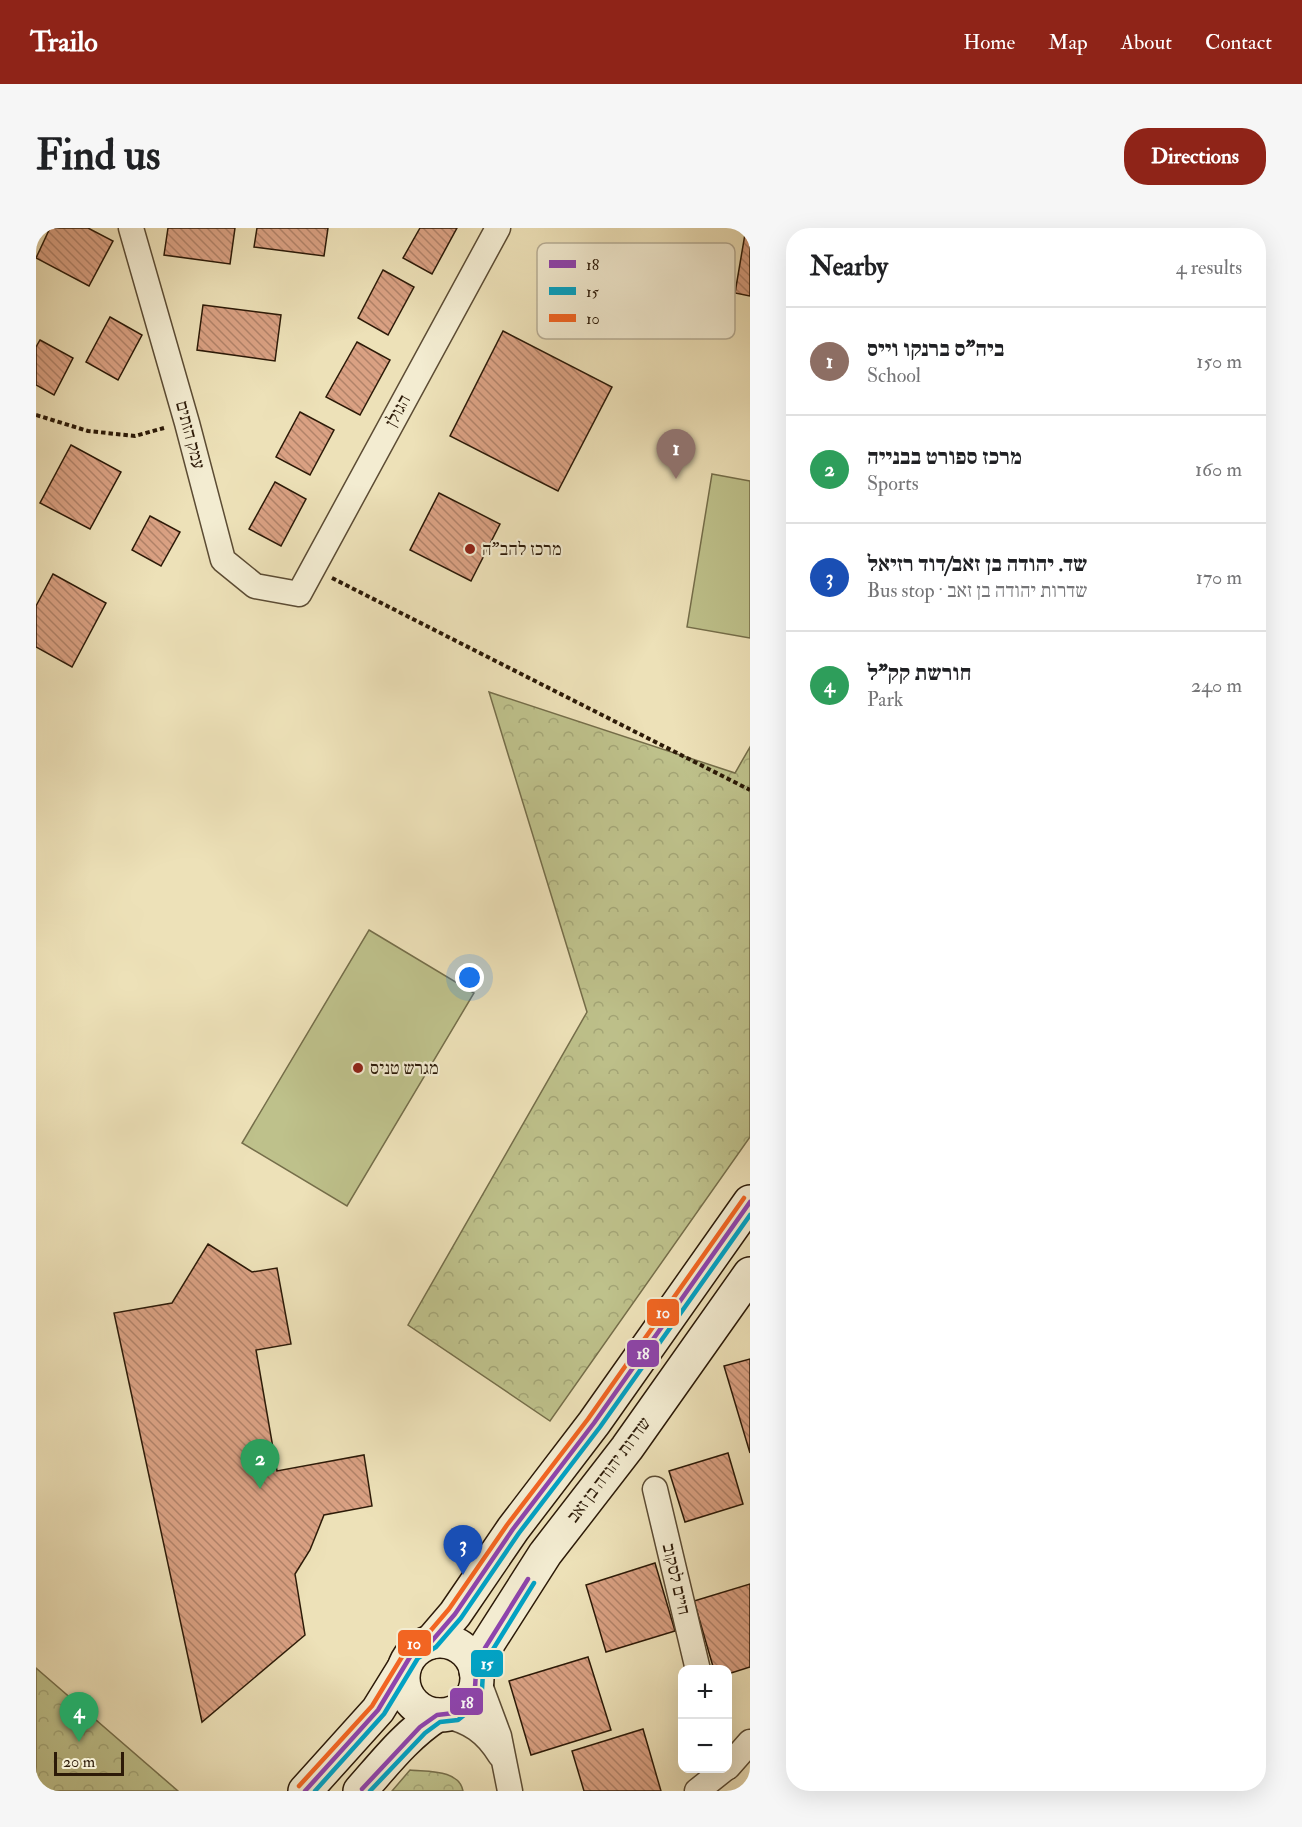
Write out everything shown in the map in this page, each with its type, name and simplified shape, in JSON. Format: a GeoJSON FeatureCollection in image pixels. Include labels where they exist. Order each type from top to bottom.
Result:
{"type":"FeatureCollection","features":[{"type":"Feature","properties":{"kind":"main road"},"geometry":{"type":"LineString","coordinates":[[305,1791],[378,1710],[414,1652],[431,1642],[455,1614],[513,1529],[594,1423],[750,1202]]}},
{"type":"Feature","properties":{"kind":"main road","name":"שדרות יהודה בן זאב"},"geometry":{"type":"LineString","coordinates":[[476,1674],[485,1648],[545,1554],[627,1448],[750,1274]]}},
{"type":"Feature","properties":{"kind":"main road"},"geometry":{"type":"LineString","coordinates":[[404,1668],[404,1689],[409,1699],[426,1713],[440,1715],[454,1713],[463,1707],[476,1688],[476,1674],[472,1660],[465,1650],[454,1644],[443,1641],[431,1642]]}},
{"type":"Feature","properties":{"kind":"main road"},"geometry":{"type":"LineString","coordinates":[[360,1791],[406,1740],[420,1727],[440,1715]]}},
{"type":"Feature","properties":{"kind":"street","name":"עמק הזתים"},"geometry":{"type":"LineString","coordinates":[[131,228],[187,423],[223,560],[255,586],[299,594]]}},
{"type":"Feature","properties":{"kind":"street","name":"הגולן"},"geometry":{"type":"LineString","coordinates":[[299,594],[498,228]]}},
{"type":"Feature","properties":{"kind":"street","name":"חיים לסקוב"},"geometry":{"type":"LineString","coordinates":[[655,1489],[697,1665]]}},
{"type":"Feature","properties":{"kind":"street"},"geometry":{"type":"LineString","coordinates":[[476,1674],[499,1736],[510,1791]]}},
{"type":"Feature","properties":{"kind":"street"},"geometry":{"type":"LineString","coordinates":[[440,1715],[470,1723],[482,1731],[506,1764]]}},
{"type":"Feature","properties":{"kind":"street"},"geometry":{"type":"LineString","coordinates":[[732,1761],[750,1742]]}},
{"type":"Feature","properties":{"kind":"street"},"geometry":{"type":"LineString","coordinates":[[697,1791],[719,1773]]}},
{"type":"Feature","properties":{"kind":"path"},"geometry":{"type":"LineString","coordinates":[[36,415],[88,431],[135,436],[187,423]]}},
{"type":"Feature","properties":{"kind":"path"},"geometry":{"type":"LineString","coordinates":[[313,568],[750,790]]}},
{"type":"Feature","properties":{"kind":"green space"},"geometry":{"type":"Polygon","coordinates":[[[712,474],[750,481],[750,638],[687,627],[712,474]]]}},
{"type":"Feature","properties":{"kind":"green space"},"geometry":{"type":"Polygon","coordinates":[[[489,692],[735,773],[750,747],[750,1137],[550,1421],[408,1325],[587,1012],[489,692]]]}},
{"type":"Feature","properties":{"kind":"green space","name":"מגרש טניס"},"geometry":{"type":"Polygon","coordinates":[[[369,930],[474,993],[347,1206],[242,1143],[369,930]]]}},
{"type":"Feature","properties":{"kind":"green space"},"geometry":{"type":"Polygon","coordinates":[[[36,1668],[178,1791],[36,1791],[36,1668]]]}},
{"type":"Feature","properties":{"kind":"green space"},"geometry":{"type":"Polygon","coordinates":[[[410,1770],[449,1775],[460,1784],[463,1791],[392,1791],[410,1770]]]}},
{"type":"Feature","properties":{"kind":"building"},"geometry":{"type":"Polygon","coordinates":[[[50,228],[88,228],[113,241],[89,286],[36,258],[50,228]]]}},
{"type":"Feature","properties":{"kind":"building"},"geometry":{"type":"Polygon","coordinates":[[[168,228],[235,228],[230,264],[164,255],[168,228]]]}},
{"type":"Feature","properties":{"kind":"building"},"geometry":{"type":"Polygon","coordinates":[[[257,228],[328,228],[324,256],[254,247],[257,228]]]}},
{"type":"Feature","properties":{"kind":"building"},"geometry":{"type":"Polygon","coordinates":[[[420,228],[457,228],[432,274],[403,258],[420,228]]]}},
{"type":"Feature","properties":{"kind":"building"},"geometry":{"type":"Polygon","coordinates":[[[746,228],[750,228],[750,296],[735,293],[746,228]]]}},
{"type":"Feature","properties":{"kind":"building"},"geometry":{"type":"Polygon","coordinates":[[[383,270],[414,287],[388,335],[358,318],[383,270]]]}},
{"type":"Feature","properties":{"kind":"building"},"geometry":{"type":"Polygon","coordinates":[[[203,305],[281,315],[275,361],[197,350],[203,305]]]}},
{"type":"Feature","properties":{"kind":"building"},"geometry":{"type":"Polygon","coordinates":[[[110,317],[142,335],[118,380],[86,362],[110,317]]]}},
{"type":"Feature","properties":{"kind":"building"},"geometry":{"type":"Polygon","coordinates":[[[503,331],[612,387],[558,491],[450,436],[503,331]]]}},
{"type":"Feature","properties":{"kind":"building"},"geometry":{"type":"Polygon","coordinates":[[[40,340],[73,358],[54,395],[36,385],[36,347],[40,340]]]}},
{"type":"Feature","properties":{"kind":"building"},"geometry":{"type":"Polygon","coordinates":[[[357,342],[390,360],[360,415],[326,397],[357,342]]]}},
{"type":"Feature","properties":{"kind":"building"},"geometry":{"type":"Polygon","coordinates":[[[300,412],[334,430],[310,475],[276,457],[300,412]]]}},
{"type":"Feature","properties":{"kind":"building"},"geometry":{"type":"Polygon","coordinates":[[[71,445],[121,472],[90,529],[40,503],[71,445]]]}},
{"type":"Feature","properties":{"kind":"building"},"geometry":{"type":"Polygon","coordinates":[[[275,482],[306,499],[281,546],[249,529],[275,482]]]}},
{"type":"Feature","properties":{"kind":"building"},"geometry":{"type":"Polygon","coordinates":[[[439,493],[500,524],[471,581],[410,550],[439,493]]]}},
{"type":"Feature","properties":{"kind":"building"},"geometry":{"type":"Polygon","coordinates":[[[150,516],[180,532],[161,566],[132,550],[150,516]]]}},
{"type":"Feature","properties":{"kind":"building"},"geometry":{"type":"Polygon","coordinates":[[[53,574],[106,603],[72,667],[36,647],[36,606],[53,574]]]}},
{"type":"Feature","properties":{"kind":"building"},"geometry":{"type":"Polygon","coordinates":[[[208,1244],[252,1272],[277,1268],[291,1344],[256,1350],[277,1471],[364,1455],[372,1506],[324,1515],[310,1550],[295,1574],[305,1635],[202,1722],[114,1313],[172,1303],[208,1244]]]}},
{"type":"Feature","properties":{"kind":"building"},"geometry":{"type":"Polygon","coordinates":[[[750,1359],[750,1453],[724,1366],[750,1359]]]}},
{"type":"Feature","properties":{"kind":"building"},"geometry":{"type":"Polygon","coordinates":[[[728,1453],[743,1504],[685,1522],[669,1471],[728,1453]]]}},
{"type":"Feature","properties":{"kind":"building"},"geometry":{"type":"Polygon","coordinates":[[[655,1563],[675,1631],[606,1652],[586,1585],[655,1563]]]}},
{"type":"Feature","properties":{"kind":"building"},"geometry":{"type":"Polygon","coordinates":[[[750,1584],[750,1667],[732,1673],[732,1665],[713,1665],[694,1601],[750,1584]]]}},
{"type":"Feature","properties":{"kind":"building"},"geometry":{"type":"Polygon","coordinates":[[[588,1657],[611,1730],[531,1755],[509,1681],[588,1657]]]}},
{"type":"Feature","properties":{"kind":"building"},"geometry":{"type":"Polygon","coordinates":[[[643,1729],[661,1791],[584,1791],[572,1751],[643,1729]]]}},
{"type":"Feature","properties":{"kind":"transit line","name":"10"},"geometry":{"type":"LineString","coordinates":[[299,1786],[372,1706],[408,1647],[426,1636],[449,1609],[507,1525],[588,1419],[744,1198]]}},
{"type":"Feature","properties":{"kind":"transit line","name":"18"},"geometry":{"type":"LineString","coordinates":[[305,1791],[378,1710],[413,1652],[431,1642],[455,1614],[513,1529],[594,1423],[750,1202]]}},
{"type":"Feature","properties":{"kind":"transit line","name":"15"},"geometry":{"type":"LineString","coordinates":[[315,1791],[384,1714],[418,1658],[436,1647],[461,1618],[519,1533],[600,1427],[750,1215]]}},
{"type":"Feature","properties":{"kind":"transit line","name":"18"},"geometry":{"type":"LineString","coordinates":[[362,1789],[420,1727],[437,1715],[454,1713],[471,1698],[475,1688],[476,1671],[485,1648],[528,1579]]}},
{"type":"Feature","properties":{"kind":"transit line","name":"15"},"geometry":{"type":"LineString","coordinates":[[370,1791],[425,1733],[440,1722],[458,1720],[477,1702],[482,1689],[483,1673],[492,1651],[534,1583]]}},
{"type":"Feature","properties":{"kind":"place","name":"ביה\"ס ברנקו וייס"},"geometry":{"type":"Point","coordinates":[676,479]}},
{"type":"Feature","properties":{"kind":"place","name":"מרכז להב\"ה"},"geometry":{"type":"Point","coordinates":[470,549]}},
{"type":"Feature","properties":{"kind":"place","name":"מגרש טניס"},"geometry":{"type":"Point","coordinates":[358,1068]}},
{"type":"Feature","properties":{"kind":"place","name":"מרכז ספורט בבנייה"},"geometry":{"type":"Point","coordinates":[260,1489]}},
{"type":"Feature","properties":{"kind":"place","name":"שד. יהודה בן זאב/דוד רזיאל"},"geometry":{"type":"Point","coordinates":[463,1575]}},
{"type":"Feature","properties":{"kind":"place","name":"חורשת קק\"ל"},"geometry":{"type":"Point","coordinates":[79,1742]}}]}
